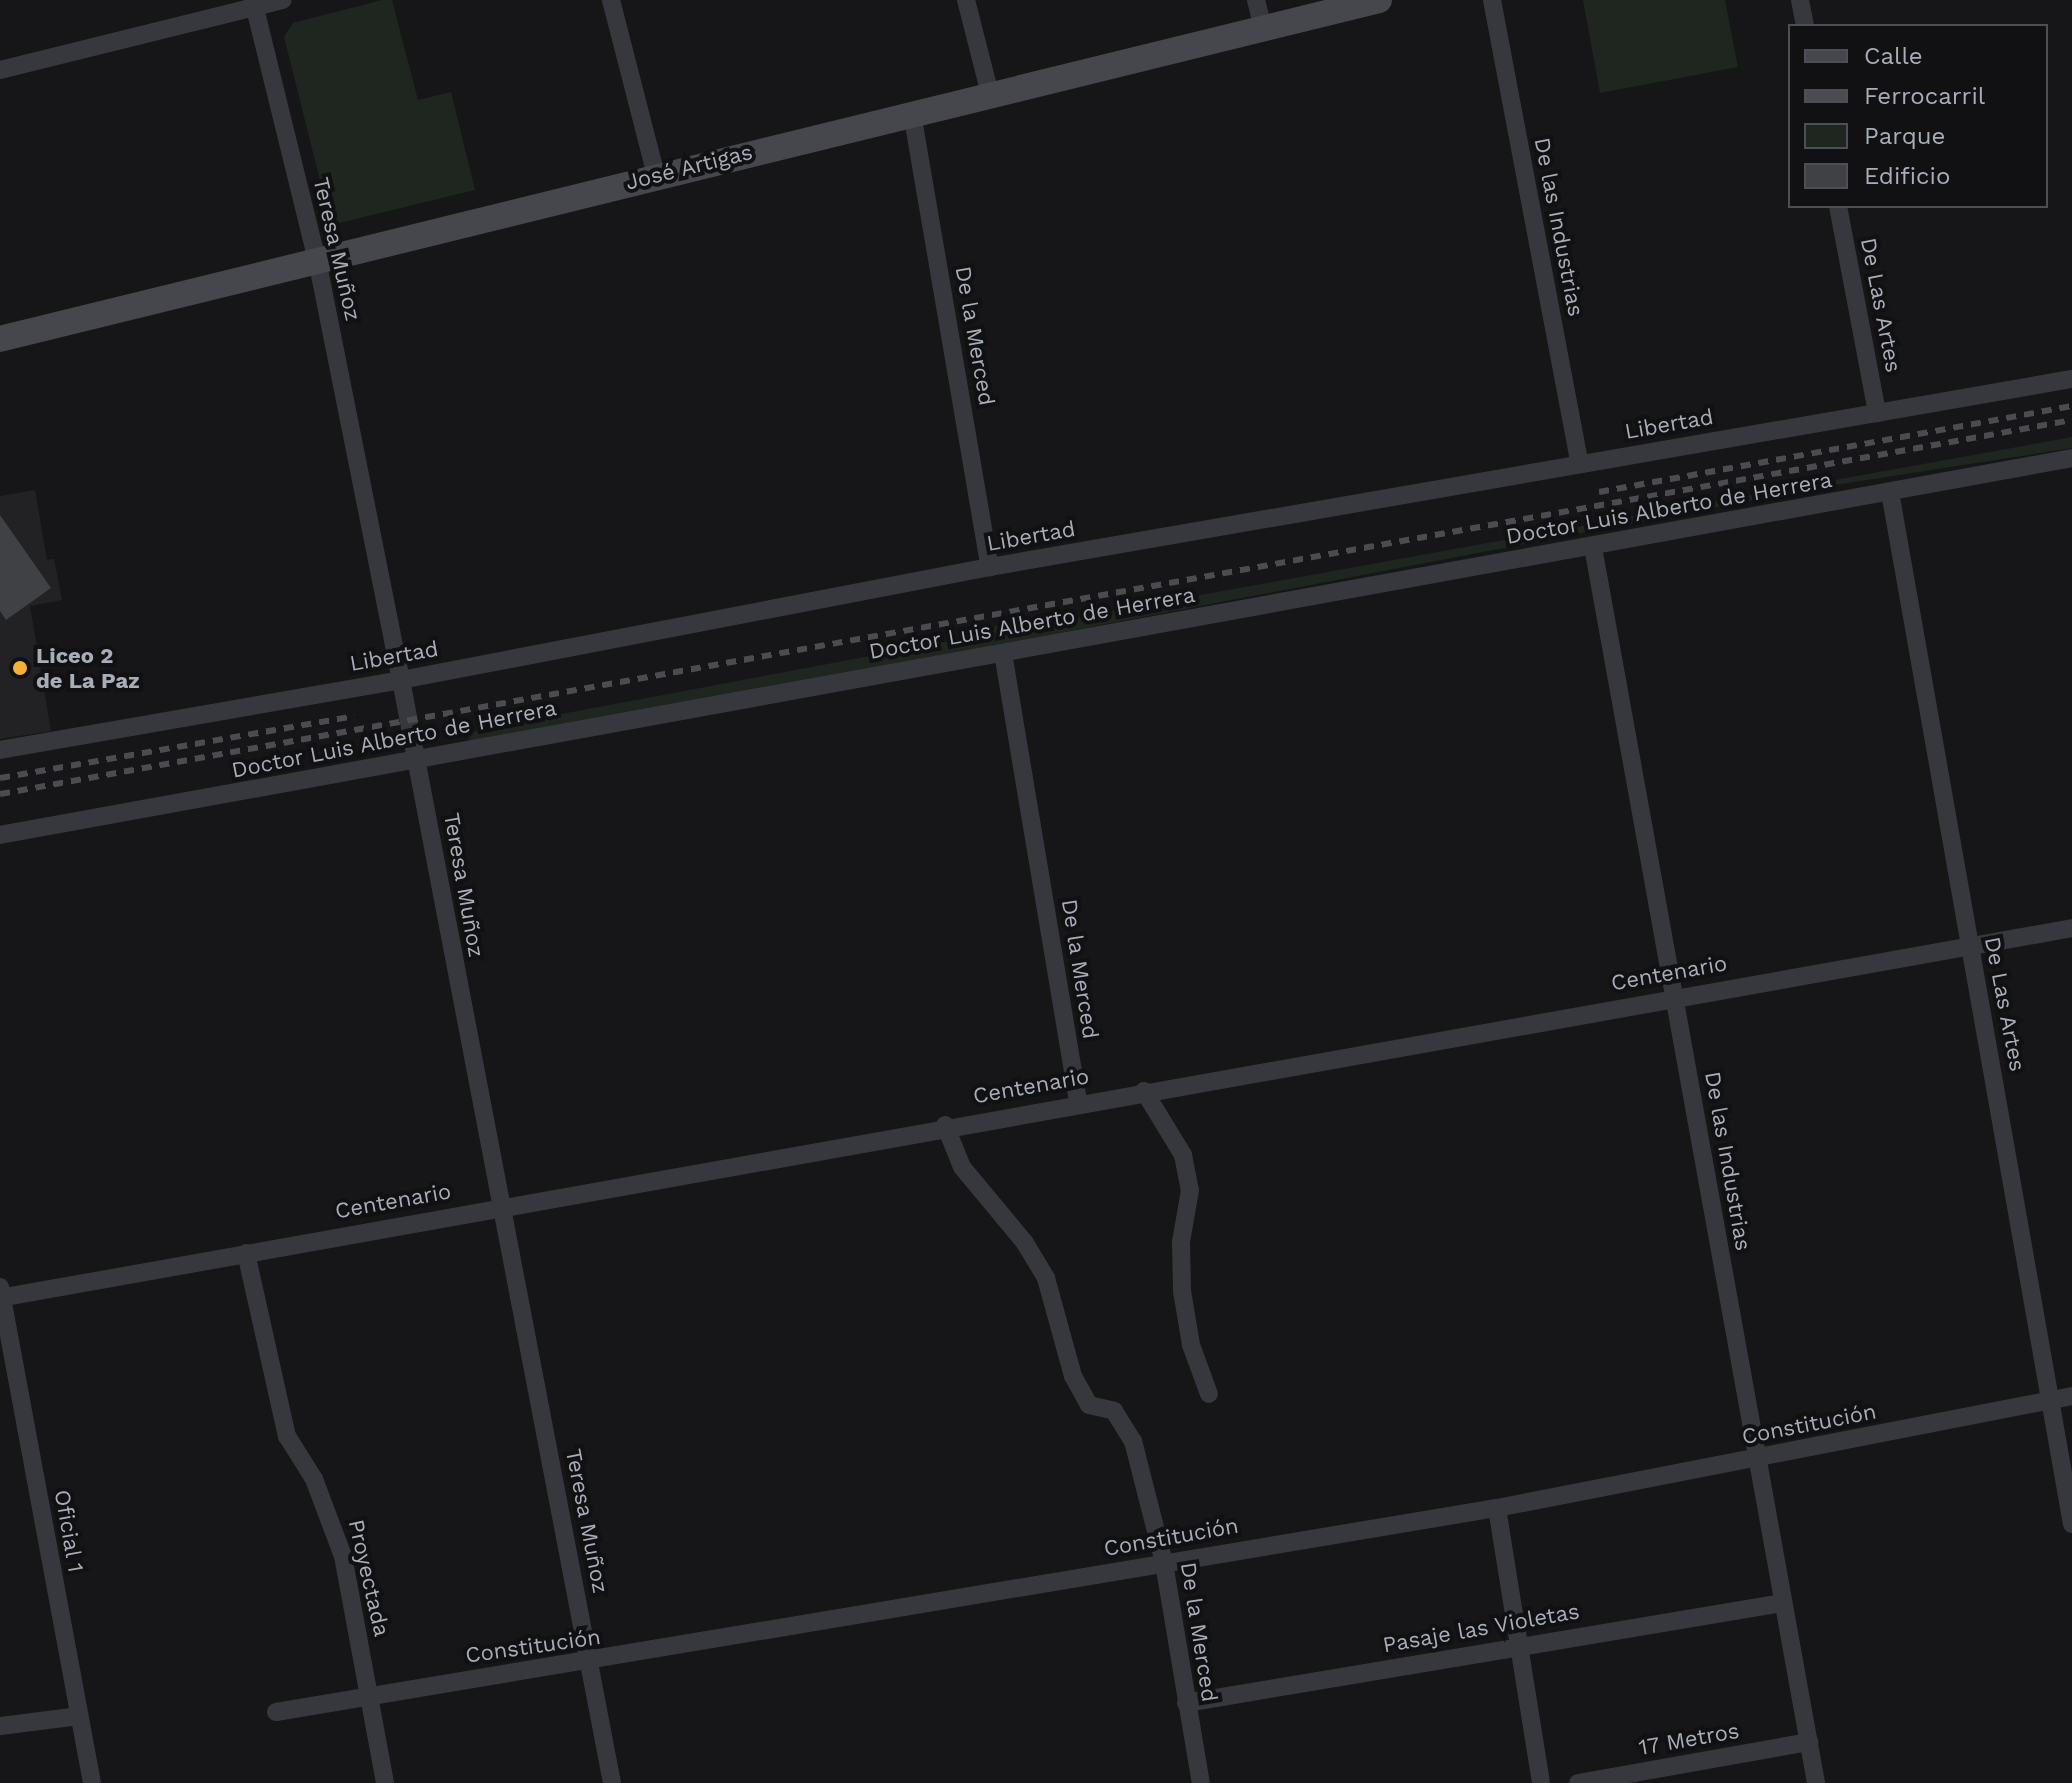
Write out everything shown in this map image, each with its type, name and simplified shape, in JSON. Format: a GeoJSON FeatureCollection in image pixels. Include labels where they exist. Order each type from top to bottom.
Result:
{"type":"FeatureCollection","features":[{"type":"Feature","properties":{"kind":"street"},"geometry":{"type":"LineString","coordinates":[[0,70],[254,3],[282,0]]}},
{"type":"Feature","properties":{"kind":"street"},"geometry":{"type":"LineString","coordinates":[[611,0],[656,175]]}},
{"type":"Feature","properties":{"kind":"street"},"geometry":{"type":"LineString","coordinates":[[966,0],[990,94]]}},
{"type":"Feature","properties":{"kind":"street"},"geometry":{"type":"LineString","coordinates":[[1256,0],[1263,28]]}},
{"type":"Feature","properties":{"kind":"street","name":"José Artigas"},"geometry":{"type":"LineString","coordinates":[[0,339],[656,175],[1379,0]]}},
{"type":"Feature","properties":{"kind":"street","name":"De las Industrias"},"geometry":{"type":"LineString","coordinates":[[1492,0],[1580,464]]}},
{"type":"Feature","properties":{"kind":"street"},"geometry":{"type":"LineString","coordinates":[[1800,0],[1805,24]]}},
{"type":"Feature","properties":{"kind":"street","name":"Teresa Muñoz"},"geometry":{"type":"LineString","coordinates":[[254,3],[317,260],[417,761],[499,1206],[591,1663],[612,1783]]}},
{"type":"Feature","properties":{"kind":"street","name":"De la Merced"},"geometry":{"type":"LineString","coordinates":[[912,113],[990,567]]}},
{"type":"Feature","properties":{"kind":"street","name":"De Las Artes"},"geometry":{"type":"LineString","coordinates":[[1838,208],[1877,413]]}},
{"type":"Feature","properties":{"kind":"street","name":"Libertad"},"geometry":{"type":"LineString","coordinates":[[0,750],[401,680],[990,567],[2072,379]]}},
{"type":"Feature","properties":{"kind":"street","name":"Doctor Luis Alberto de Herrera"},"geometry":{"type":"LineString","coordinates":[[0,835],[2072,458]]}},
{"type":"Feature","properties":{"kind":"street","name":"De Las Artes"},"geometry":{"type":"LineString","coordinates":[[1890,492],[2072,1524]]}},
{"type":"Feature","properties":{"kind":"street","name":"De las Industrias"},"geometry":{"type":"LineString","coordinates":[[1593,547],[1816,1783]]}},
{"type":"Feature","properties":{"kind":"street","name":"De la Merced"},"geometry":{"type":"LineString","coordinates":[[1003,653],[1078,1103]]}},
{"type":"Feature","properties":{"kind":"street","name":"Centenario"},"geometry":{"type":"LineString","coordinates":[[1,1294],[2072,928]]}},
{"type":"Feature","properties":{"kind":"street"},"geometry":{"type":"LineString","coordinates":[[1144,1091],[1183,1155],[1190,1190],[1181,1242],[1182,1291],[1191,1345],[1209,1394]]}},
{"type":"Feature","properties":{"kind":"street","name":"De la Merced"},"geometry":{"type":"LineString","coordinates":[[945,1125],[962,1167],[1025,1243],[1046,1278],[1073,1376],[1089,1405],[1114,1411],[1133,1441],[1164,1563],[1201,1783]]}},
{"type":"Feature","properties":{"kind":"street","name":"Proyectada"},"geometry":{"type":"LineString","coordinates":[[246,1253],[287,1436],[319,1490],[343,1556],[385,1783]]}},
{"type":"Feature","properties":{"kind":"street","name":"Oficial 1"},"geometry":{"type":"LineString","coordinates":[[1,1294],[92,1783]]}},
{"type":"Feature","properties":{"kind":"street","name":"Constitución"},"geometry":{"type":"LineString","coordinates":[[276,1712],[369,1694],[591,1663],[1497,1508],[2072,1396]]}},
{"type":"Feature","properties":{"kind":"street"},"geometry":{"type":"LineString","coordinates":[[1497,1508],[1541,1783]]}},
{"type":"Feature","properties":{"kind":"street","name":"Pasaje las Violetas"},"geometry":{"type":"LineString","coordinates":[[1186,1703],[1783,1603]]}},
{"type":"Feature","properties":{"kind":"street"},"geometry":{"type":"LineString","coordinates":[[0,1726],[79,1716]]}},
{"type":"Feature","properties":{"kind":"street","name":"17 Metros"},"geometry":{"type":"LineString","coordinates":[[1578,1783],[1809,1742]]}},
{"type":"Feature","properties":{"kind":"shaded area","name":"Liceo 2 de La Paz"},"geometry":{"type":"Polygon","coordinates":[[[35,490],[47,560],[54,559],[62,600],[30,606],[51,731],[0,739],[0,496],[35,490]]]}},
{"type":"Feature","properties":{"kind":"green space"},"geometry":{"type":"Polygon","coordinates":[[[392,0],[418,100],[451,92],[475,190],[339,223],[329,216],[284,37],[293,23],[392,0]]]}},
{"type":"Feature","properties":{"kind":"green space"},"geometry":{"type":"Polygon","coordinates":[[[1583,0],[1725,0],[1738,67],[1600,93],[1583,0]]]}},
{"type":"Feature","properties":{"kind":"green space"},"geometry":{"type":"Polygon","coordinates":[[[2072,437],[2072,448],[1822,487],[474,745],[468,740],[475,731],[497,726],[982,635],[1004,621],[1035,625],[2072,437]]]}},
{"type":"Feature","properties":{"kind":"building"},"geometry":{"type":"Polygon","coordinates":[[[0,515],[51,588],[6,620],[0,611],[0,515]]]}},
{"type":"Feature","properties":{"kind":"railway"},"geometry":{"type":"LineString","coordinates":[[1599,492],[2072,406]]}},
{"type":"Feature","properties":{"kind":"railway"},"geometry":{"type":"LineString","coordinates":[[0,794],[2072,420]]}},
{"type":"Feature","properties":{"kind":"railway"},"geometry":{"type":"LineString","coordinates":[[0,778],[355,716]]}},
{"type":"Feature","properties":{"kind":"place","name":"Liceo 2 de La Paz"},"geometry":{"type":"Point","coordinates":[20,668]}}]}
